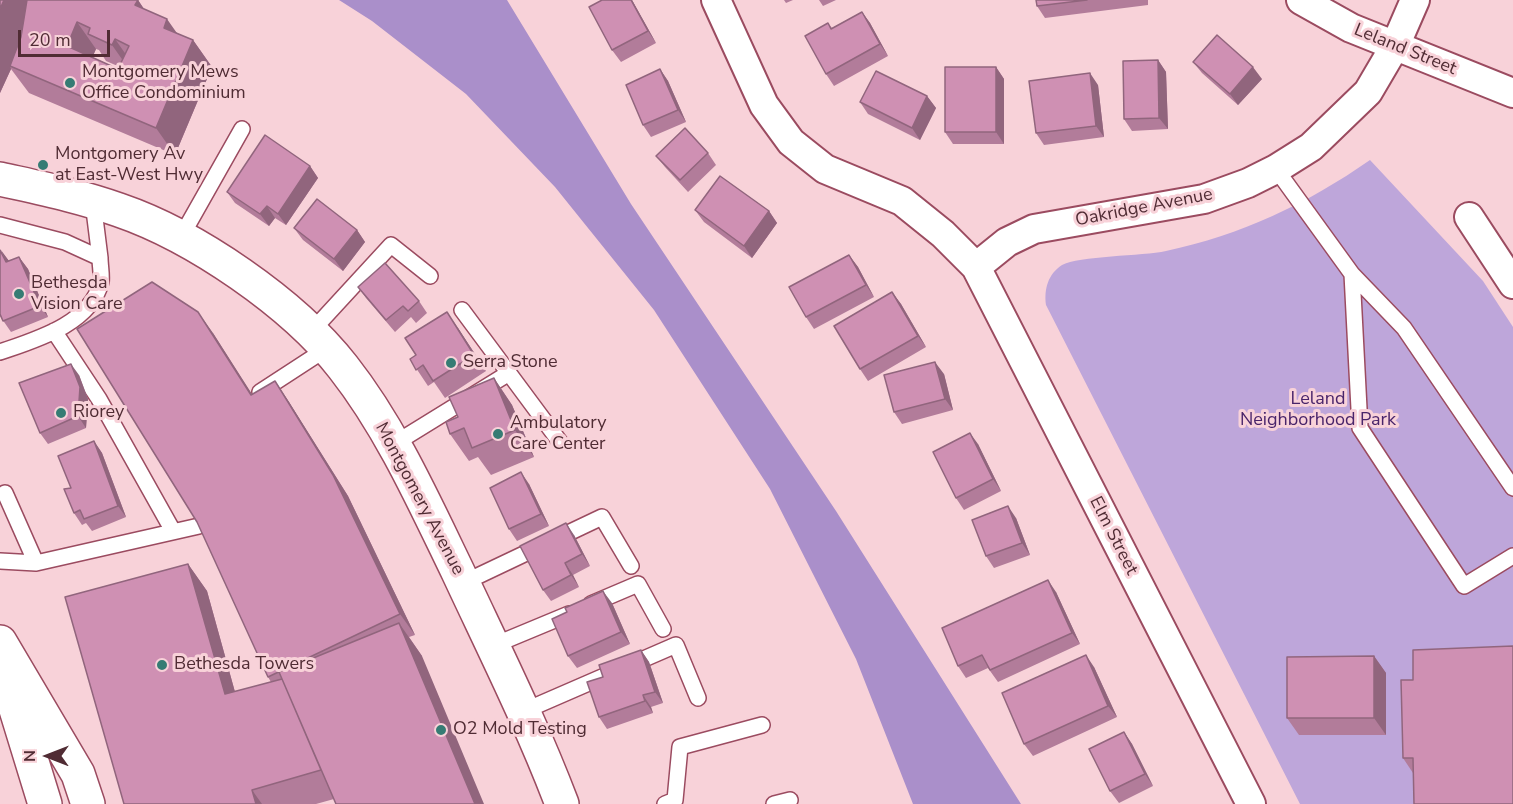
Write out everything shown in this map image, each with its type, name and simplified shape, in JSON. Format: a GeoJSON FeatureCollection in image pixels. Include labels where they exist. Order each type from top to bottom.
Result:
{"type":"FeatureCollection","features":[{"type":"Feature","properties":{"kind":"main road","name":"Montgomery Avenue"},"geometry":{"type":"LineString","coordinates":[[0,179],[120,210],[181,237],[238,271],[343,366],[394,444],[524,711],[562,804]]}},
{"type":"Feature","properties":{"kind":"main road"},"geometry":{"type":"LineString","coordinates":[[0,642],[78,774],[88,804]]}},
{"type":"Feature","properties":{"kind":"main road"},"geometry":{"type":"LineString","coordinates":[[0,658],[45,804]]}},
{"type":"Feature","properties":{"kind":"street","name":"Elm Street"},"geometry":{"type":"LineString","coordinates":[[716,0],[764,105],[792,142],[825,169],[902,201],[943,234],[976,267],[1251,804]]}},
{"type":"Feature","properties":{"kind":"street","name":"Leland Street"},"geometry":{"type":"LineString","coordinates":[[1301,0],[1351,28],[1513,93]]}},
{"type":"Feature","properties":{"kind":"street","name":"Oakridge Avenue"},"geometry":{"type":"LineString","coordinates":[[976,267],[1007,242],[1034,229],[1204,199],[1248,183],[1276,169],[1311,147],[1368,92],[1395,46],[1414,0]]}},
{"type":"Feature","properties":{"kind":"street"},"geometry":{"type":"LineString","coordinates":[[1469,217],[1513,284]]}},
{"type":"Feature","properties":{"kind":"lane"},"geometry":{"type":"LineString","coordinates":[[181,237],[242,129]]}},
{"type":"Feature","properties":{"kind":"lane"},"geometry":{"type":"LineString","coordinates":[[1276,169],[1352,274],[1404,328],[1513,488]]}},
{"type":"Feature","properties":{"kind":"lane"},"geometry":{"type":"LineString","coordinates":[[0,352],[54,331],[85,311],[101,282],[93,202]]}},
{"type":"Feature","properties":{"kind":"lane"},"geometry":{"type":"LineString","coordinates":[[0,225],[65,242],[100,258]]}},
{"type":"Feature","properties":{"kind":"lane"},"geometry":{"type":"LineString","coordinates":[[254,396],[318,341],[391,245],[430,276]]}},
{"type":"Feature","properties":{"kind":"lane"},"geometry":{"type":"LineString","coordinates":[[1352,274],[1360,428],[1464,586],[1513,556]]}},
{"type":"Feature","properties":{"kind":"lane"},"geometry":{"type":"LineString","coordinates":[[462,310],[560,442]]}},
{"type":"Feature","properties":{"kind":"lane"},"geometry":{"type":"LineString","coordinates":[[54,331],[99,399],[173,531]]}},
{"type":"Feature","properties":{"kind":"lane"},"geometry":{"type":"LineString","coordinates":[[394,444],[509,373]]}},
{"type":"Feature","properties":{"kind":"lane"},"geometry":{"type":"LineString","coordinates":[[5,493],[36,563]]}},
{"type":"Feature","properties":{"kind":"lane"},"geometry":{"type":"LineString","coordinates":[[463,583],[602,517],[631,566]]}},
{"type":"Feature","properties":{"kind":"lane"},"geometry":{"type":"LineString","coordinates":[[0,561],[36,563],[199,526]]}},
{"type":"Feature","properties":{"kind":"lane"},"geometry":{"type":"LineString","coordinates":[[492,646],[638,585],[663,629]]}},
{"type":"Feature","properties":{"kind":"lane"},"geometry":{"type":"LineString","coordinates":[[524,711],[676,645],[698,698]]}},
{"type":"Feature","properties":{"kind":"lane"},"geometry":{"type":"LineString","coordinates":[[673,803],[680,747],[762,724]]}},
{"type":"Feature","properties":{"kind":"lane"},"geometry":{"type":"LineString","coordinates":[[774,804],[790,800]]}},
{"type":"Feature","properties":{"kind":"green space","name":"Leland Neighborhood Park"},"geometry":{"type":"Polygon","coordinates":[[[1370,160],[1483,281],[1513,327],[1513,804],[1300,804],[1046,305],[1048,282],[1053,273],[1062,265],[1082,260],[1156,253],[1221,236],[1298,204],[1370,160]]]}},
{"type":"Feature","properties":{"kind":"shaded area"},"geometry":{"type":"Polygon","coordinates":[[[339,0],[507,0],[631,204],[836,511],[1021,804],[913,804],[856,659],[770,489],[654,310],[555,187],[466,94],[372,21],[339,0]]]}},
{"type":"Feature","properties":{"kind":"building","name":"Montgomery Mews Office Condominium"},"geometry":{"type":"Polygon","coordinates":[[[27,0],[138,0],[135,5],[167,19],[164,28],[193,40],[156,128],[10,66],[21,37],[27,0]],[[77,22],[67,46],[118,69],[129,46],[115,39],[112,45],[88,34],[90,28],[77,22]]]}},
{"type":"Feature","properties":{"kind":"building"},"geometry":{"type":"Polygon","coordinates":[[[602,0],[631,0],[648,31],[612,50],[589,7],[602,0]]]}},
{"type":"Feature","properties":{"kind":"building"},"geometry":{"type":"Polygon","coordinates":[[[1036,0],[1087,0],[1037,6],[1036,0]]]}},
{"type":"Feature","properties":{"kind":"building"},"geometry":{"type":"Polygon","coordinates":[[[862,12],[880,44],[826,74],[805,36],[828,23],[831,29],[862,12]]]}},
{"type":"Feature","properties":{"kind":"building"},"geometry":{"type":"Polygon","coordinates":[[[1217,35],[1253,67],[1230,94],[1193,62],[1217,35]]]}},
{"type":"Feature","properties":{"kind":"building"},"geometry":{"type":"Polygon","coordinates":[[[1158,60],[1159,118],[1124,119],[1123,61],[1158,60]]]}},
{"type":"Feature","properties":{"kind":"building"},"geometry":{"type":"Polygon","coordinates":[[[945,67],[996,67],[996,132],[945,132],[945,67]]]}},
{"type":"Feature","properties":{"kind":"building"},"geometry":{"type":"Polygon","coordinates":[[[660,69],[678,110],[643,125],[626,85],[660,69]]]}},
{"type":"Feature","properties":{"kind":"building"},"geometry":{"type":"Polygon","coordinates":[[[876,71],[927,96],[912,128],[860,102],[876,71]]]}},
{"type":"Feature","properties":{"kind":"building"},"geometry":{"type":"Polygon","coordinates":[[[1090,73],[1096,126],[1036,133],[1029,81],[1090,73]]]}},
{"type":"Feature","properties":{"kind":"building"},"geometry":{"type":"Polygon","coordinates":[[[685,128],[708,153],[680,180],[656,156],[685,128]]]}},
{"type":"Feature","properties":{"kind":"building"},"geometry":{"type":"Polygon","coordinates":[[[265,135],[310,166],[278,214],[267,206],[260,214],[227,192],[265,135]]]}},
{"type":"Feature","properties":{"kind":"building"},"geometry":{"type":"Polygon","coordinates":[[[720,176],[769,211],[744,246],[695,210],[720,176]]]}},
{"type":"Feature","properties":{"kind":"building"},"geometry":{"type":"Polygon","coordinates":[[[317,199],[357,230],[334,259],[294,228],[317,199]]]}},
{"type":"Feature","properties":{"kind":"building","name":"Bethesda Vision Care"},"geometry":{"type":"Polygon","coordinates":[[[0,250],[6,262],[19,257],[40,306],[3,321],[0,314],[0,250]]]}},
{"type":"Feature","properties":{"kind":"building"},"geometry":{"type":"Polygon","coordinates":[[[849,255],[866,285],[806,317],[789,287],[849,255]]]}},
{"type":"Feature","properties":{"kind":"building"},"geometry":{"type":"Polygon","coordinates":[[[385,263],[419,301],[408,311],[403,306],[386,320],[358,287],[385,263]]]}},
{"type":"Feature","properties":{"kind":"building"},"geometry":{"type":"Polygon","coordinates":[[[152,282],[198,312],[251,395],[275,381],[333,475],[400,614],[268,677],[197,522],[77,329],[152,282]]]}},
{"type":"Feature","properties":{"kind":"building"},"geometry":{"type":"Polygon","coordinates":[[[892,292],[918,336],[860,369],[834,326],[892,292]]]}},
{"type":"Feature","properties":{"kind":"building"},"geometry":{"type":"Polygon","coordinates":[[[447,312],[474,355],[433,381],[423,365],[416,370],[410,359],[416,355],[405,338],[447,312]]]}},
{"type":"Feature","properties":{"kind":"building"},"geometry":{"type":"Polygon","coordinates":[[[935,362],[945,399],[894,412],[884,375],[935,362]]]}},
{"type":"Feature","properties":{"kind":"building","name":"Riorey"},"geometry":{"type":"Polygon","coordinates":[[[71,364],[80,387],[78,416],[40,433],[19,383],[71,364]]]}},
{"type":"Feature","properties":{"kind":"building"},"geometry":{"type":"Polygon","coordinates":[[[494,378],[515,430],[472,448],[464,428],[450,434],[446,422],[458,417],[449,397],[494,378]]]}},
{"type":"Feature","properties":{"kind":"building"},"geometry":{"type":"Polygon","coordinates":[[[970,433],[993,479],[956,498],[933,452],[970,433]]]}},
{"type":"Feature","properties":{"kind":"building"},"geometry":{"type":"Polygon","coordinates":[[[94,441],[118,506],[84,519],[80,510],[74,513],[64,489],[71,488],[58,456],[94,441]]]}},
{"type":"Feature","properties":{"kind":"building"},"geometry":{"type":"Polygon","coordinates":[[[521,472],[541,514],[509,529],[490,488],[521,472]]]}},
{"type":"Feature","properties":{"kind":"building"},"geometry":{"type":"Polygon","coordinates":[[[1008,506],[1022,543],[986,556],[972,520],[1008,506]]]}},
{"type":"Feature","properties":{"kind":"building"},"geometry":{"type":"Polygon","coordinates":[[[566,523],[582,554],[565,563],[571,575],[543,590],[520,546],[566,523]]]}},
{"type":"Feature","properties":{"kind":"building","name":"Bethesda Towers"},"geometry":{"type":"Polygon","coordinates":[[[188,564],[225,694],[282,679],[321,770],[252,790],[256,804],[124,804],[65,597],[188,564]]]}},
{"type":"Feature","properties":{"kind":"building"},"geometry":{"type":"Polygon","coordinates":[[[1048,580],[1072,633],[990,670],[982,655],[958,666],[942,628],[1048,580]]]}},
{"type":"Feature","properties":{"kind":"building"},"geometry":{"type":"Polygon","coordinates":[[[603,591],[621,632],[568,656],[552,619],[567,612],[565,608],[603,591]]]}},
{"type":"Feature","properties":{"kind":"building","name":"Bethesda Towers"},"geometry":{"type":"Polygon","coordinates":[[[399,623],[475,804],[336,804],[279,672],[399,623]]]}},
{"type":"Feature","properties":{"kind":"building"},"geometry":{"type":"Polygon","coordinates":[[[1513,646],[1513,804],[1414,804],[1413,758],[1403,758],[1401,680],[1413,680],[1413,650],[1513,646]]]}},
{"type":"Feature","properties":{"kind":"building"},"geometry":{"type":"Polygon","coordinates":[[[641,650],[655,692],[643,695],[645,701],[599,717],[587,682],[603,677],[599,665],[641,650]]]}},
{"type":"Feature","properties":{"kind":"building"},"geometry":{"type":"Polygon","coordinates":[[[1086,655],[1108,706],[1024,744],[1002,693],[1086,655]]]}},
{"type":"Feature","properties":{"kind":"building"},"geometry":{"type":"Polygon","coordinates":[[[1374,656],[1374,718],[1287,718],[1287,657],[1374,656]]]}},
{"type":"Feature","properties":{"kind":"building"},"geometry":{"type":"Polygon","coordinates":[[[1124,732],[1145,774],[1110,791],[1089,749],[1124,732]]]}},
{"type":"Feature","properties":{"kind":"place","name":"Montgomery Mews Office Condominium"},"geometry":{"type":"Point","coordinates":[70,83]}},
{"type":"Feature","properties":{"kind":"place","name":"Montgomery Av at East-West Hwy"},"geometry":{"type":"Point","coordinates":[43,165]}},
{"type":"Feature","properties":{"kind":"place","name":"Bethesda Vision Care"},"geometry":{"type":"Point","coordinates":[19,294]}},
{"type":"Feature","properties":{"kind":"place","name":"Serra Stone"},"geometry":{"type":"Point","coordinates":[451,363]}},
{"type":"Feature","properties":{"kind":"place","name":"Riorey"},"geometry":{"type":"Point","coordinates":[61,413]}},
{"type":"Feature","properties":{"kind":"place","name":"Ambulatory Care Center"},"geometry":{"type":"Point","coordinates":[498,434]}},
{"type":"Feature","properties":{"kind":"place","name":"Bethesda Towers"},"geometry":{"type":"Point","coordinates":[162,665]}},
{"type":"Feature","properties":{"kind":"place","name":"O2 Mold Testing"},"geometry":{"type":"Point","coordinates":[441,730]}}]}
